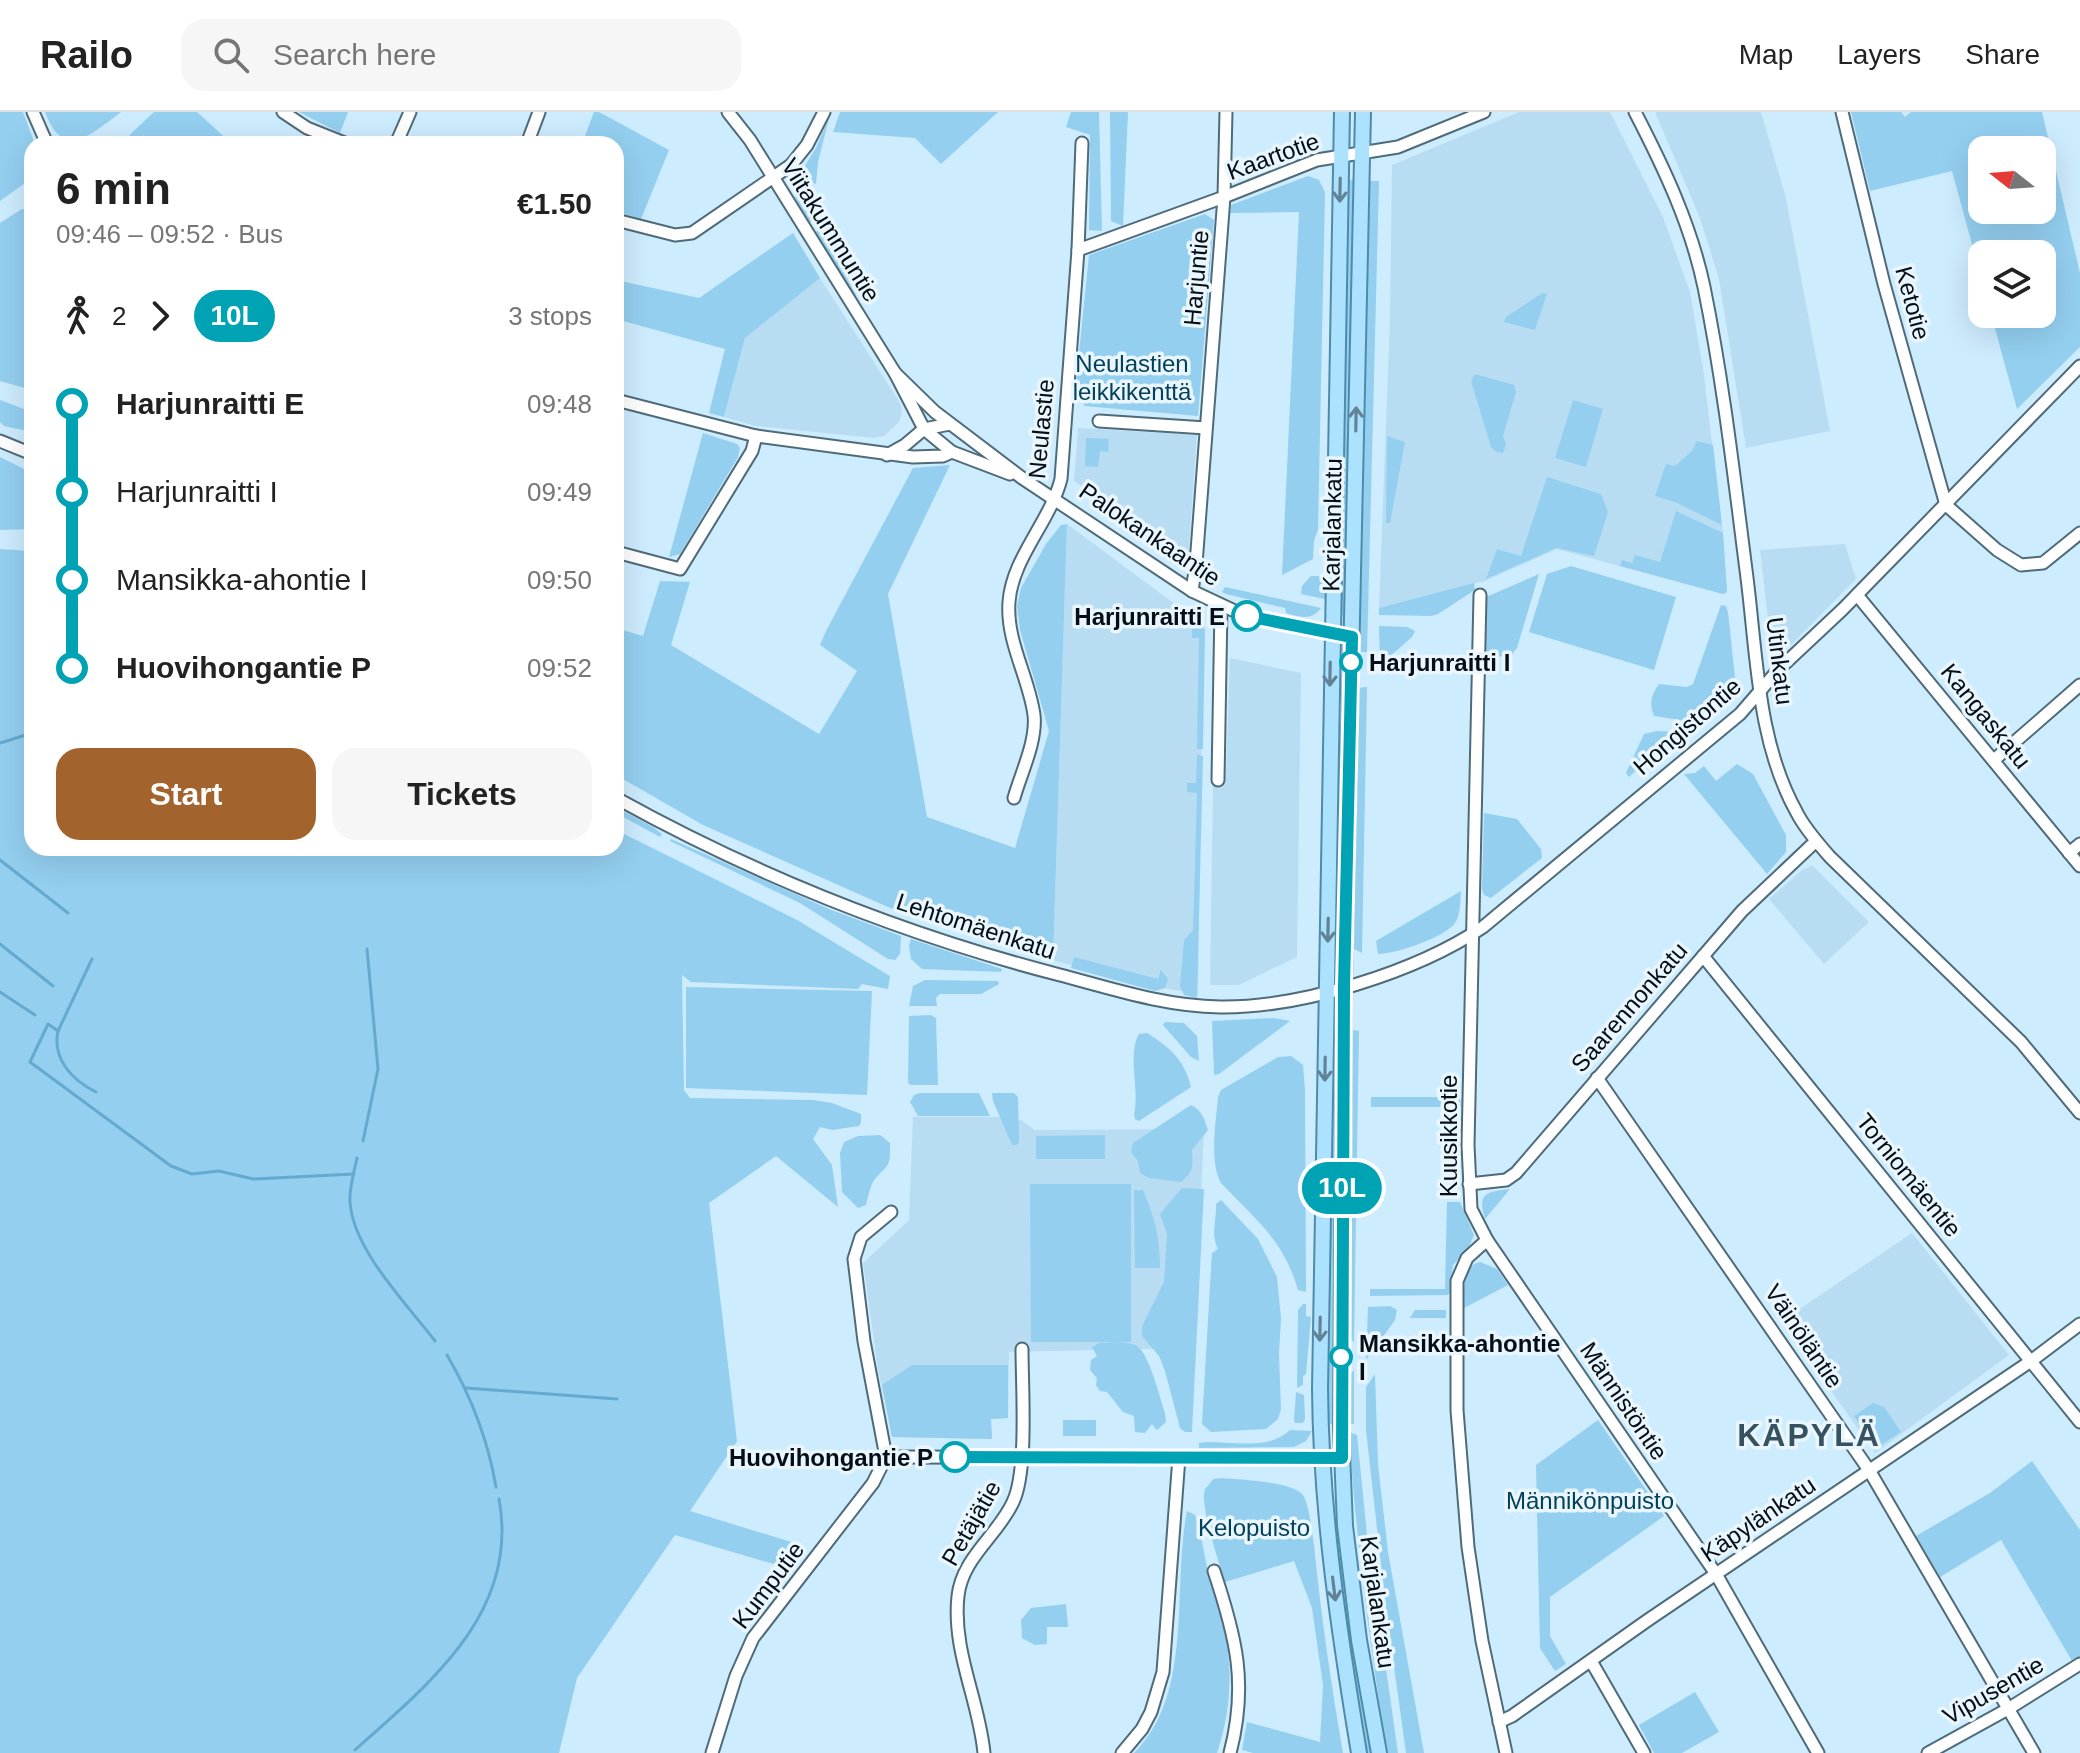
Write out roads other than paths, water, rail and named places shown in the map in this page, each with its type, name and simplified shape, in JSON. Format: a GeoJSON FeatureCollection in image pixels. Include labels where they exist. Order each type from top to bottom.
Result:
{"type":"FeatureCollection","features":[{"type":"Feature","properties":{"kind":"main road","name":"Karjalankatu"},"geometry":{"type":"LineString","coordinates":[[1342,112],[1320,1389],[1322,1458],[1333,1585],[1359,1753]]}},
{"type":"Feature","properties":{"kind":"main road","name":"Karjalankatu"},"geometry":{"type":"LineString","coordinates":[[1363,112],[1344,986],[1342,1458],[1345,1526],[1359,1640],[1379,1753]]}},
{"type":"Feature","properties":{"kind":"street"},"geometry":{"type":"LineString","coordinates":[[33,112],[44,136]]}},
{"type":"Feature","properties":{"kind":"street"},"geometry":{"type":"LineString","coordinates":[[283,112],[307,128],[327,136]]}},
{"type":"Feature","properties":{"kind":"street"},"geometry":{"type":"LineString","coordinates":[[400,136],[410,112]]}},
{"type":"Feature","properties":{"kind":"street"},"geometry":{"type":"LineString","coordinates":[[530,136],[539,112]]}},
{"type":"Feature","properties":{"kind":"street","name":"Viitakummuntie"},"geometry":{"type":"LineString","coordinates":[[728,112],[750,140],[895,373],[924,429],[952,452]]}},
{"type":"Feature","properties":{"kind":"street"},"geometry":{"type":"LineString","coordinates":[[624,222],[675,235],[692,233],[799,157],[824,112]]}},
{"type":"Feature","properties":{"kind":"street","name":"Harjuntie"},"geometry":{"type":"LineString","coordinates":[[1192,591],[1224,197],[1226,112]]}},
{"type":"Feature","properties":{"kind":"street","name":"Kaartotie"},"geometry":{"type":"LineString","coordinates":[[1078,250],[1317,160],[1398,147],[1484,112]]}},
{"type":"Feature","properties":{"kind":"street","name":"Utinkatu"},"geometry":{"type":"LineString","coordinates":[[1635,112],[1660,159],[1680,207],[1704,286],[1726,421],[1760,693],[1778,770],[1796,813],[1816,841],[2030,1052],[2080,1113]]}},
{"type":"Feature","properties":{"kind":"street","name":"Ketotie"},"geometry":{"type":"LineString","coordinates":[[1842,112],[1884,284],[1946,505]]}},
{"type":"Feature","properties":{"kind":"street","name":"Neulastie"},"geometry":{"type":"LineString","coordinates":[[1014,798],[1032,736],[1034,715],[1009,620],[1011,588],[1056,498],[1061,479],[1078,250],[1082,143]]}},
{"type":"Feature","properties":{"kind":"street","name":"Hongistontie"},"geometry":{"type":"LineString","coordinates":[[1344,986],[1408,966],[1471,934],[1740,714],[1779,669],[1857,595],[2080,366]]}},
{"type":"Feature","properties":{"kind":"street","name":"Viitakummuntie"},"geometry":{"type":"LineString","coordinates":[[895,373],[952,426]]}},
{"type":"Feature","properties":{"kind":"street","name":"Palokankaantie"},"geometry":{"type":"LineString","coordinates":[[624,402],[756,436],[887,455],[928,457],[952,452],[1022,478]]}},
{"type":"Feature","properties":{"kind":"street"},"geometry":{"type":"LineString","coordinates":[[1099,421],[1206,428]]}},
{"type":"Feature","properties":{"kind":"street"},"geometry":{"type":"LineString","coordinates":[[887,455],[924,429],[952,426],[956,439],[952,452]]}},
{"type":"Feature","properties":{"kind":"street","name":"Palokankaantie"},"geometry":{"type":"LineString","coordinates":[[952,426],[1022,478],[1221,607],[1265,620],[1352,637]]}},
{"type":"Feature","properties":{"kind":"street"},"geometry":{"type":"LineString","coordinates":[[624,554],[680,569],[752,451],[756,436]]}},
{"type":"Feature","properties":{"kind":"street"},"geometry":{"type":"LineString","coordinates":[[0,441],[24,451]]}},
{"type":"Feature","properties":{"kind":"street"},"geometry":{"type":"LineString","coordinates":[[1946,505],[1997,550],[2021,565],[2043,563],[2080,533]]}},
{"type":"Feature","properties":{"kind":"street","name":"Kuusikkotie"},"geometry":{"type":"LineString","coordinates":[[1480,595],[1471,934],[1469,1184],[1471,1209],[1487,1240]]}},
{"type":"Feature","properties":{"kind":"street","name":"Kangaskatu"},"geometry":{"type":"LineString","coordinates":[[1857,595],[2080,866]]}},
{"type":"Feature","properties":{"kind":"street"},"geometry":{"type":"LineString","coordinates":[[1218,780],[1221,607]]}},
{"type":"Feature","properties":{"kind":"street"},"geometry":{"type":"LineString","coordinates":[[1994,760],[2080,685]]}},
{"type":"Feature","properties":{"kind":"street","name":"Lehtomäenkatu"},"geometry":{"type":"LineString","coordinates":[[624,802],[726,855],[824,897],[952,944],[1139,997],[1198,1006],[1269,1004],[1344,986]]}},
{"type":"Feature","properties":{"kind":"street","name":"Saarennonkatu"},"geometry":{"type":"LineString","coordinates":[[1469,1184],[1511,1177],[1742,911],[1816,841]]}},
{"type":"Feature","properties":{"kind":"street"},"geometry":{"type":"LineString","coordinates":[[2069,853],[2080,844]]}},
{"type":"Feature","properties":{"kind":"street","name":"Torniomäentie"},"geometry":{"type":"LineString","coordinates":[[1703,956],[2080,1422]]}},
{"type":"Feature","properties":{"kind":"street","name":"Väinöläntie"},"geometry":{"type":"LineString","coordinates":[[1597,1078],[1605,1085],[1869,1470],[2034,1753]]}},
{"type":"Feature","properties":{"kind":"street"},"geometry":{"type":"LineString","coordinates":[[891,1212],[861,1237],[854,1259],[864,1341],[886,1457],[1342,1458]]}},
{"type":"Feature","properties":{"kind":"street"},"geometry":{"type":"LineString","coordinates":[[1487,1240],[1462,1265],[1457,1281],[1457,1399],[1468,1547],[1482,1641],[1506,1753]]}},
{"type":"Feature","properties":{"kind":"street","name":"Männistöntie"},"geometry":{"type":"LineString","coordinates":[[1487,1240],[1716,1574],[1818,1753]]}},
{"type":"Feature","properties":{"kind":"street","name":"Käpylänkatu"},"geometry":{"type":"LineString","coordinates":[[1499,1722],[2031,1361],[2080,1324]]}},
{"type":"Feature","properties":{"kind":"street","name":"Petäjätie"},"geometry":{"type":"LineString","coordinates":[[984,1753],[963,1666],[957,1596],[968,1565],[1012,1505],[1020,1480],[1022,1349]]}},
{"type":"Feature","properties":{"kind":"street","name":"Kumputie"},"geometry":{"type":"LineString","coordinates":[[712,1753],[736,1676],[753,1638],[873,1483],[886,1457]]}},
{"type":"Feature","properties":{"kind":"street"},"geometry":{"type":"LineString","coordinates":[[1122,1753],[1142,1729],[1151,1712],[1163,1672],[1179,1457]]}},
{"type":"Feature","properties":{"kind":"street"},"geometry":{"type":"LineString","coordinates":[[1214,1571],[1233,1633],[1240,1671],[1238,1714],[1230,1753]]}},
{"type":"Feature","properties":{"kind":"street"},"geometry":{"type":"LineString","coordinates":[[1591,1661],[1644,1753]]}},
{"type":"Feature","properties":{"kind":"street","name":"Vipusentie"},"geometry":{"type":"LineString","coordinates":[[1928,1753],[2008,1709],[2080,1664]]}},
{"type":"Feature","properties":{"kind":"waterway"},"geometry":{"type":"LineString","coordinates":[[0,743],[24,736]]}},
{"type":"Feature","properties":{"kind":"waterway"},"geometry":{"type":"LineString","coordinates":[[0,860],[68,913]]}},
{"type":"Feature","properties":{"kind":"waterway"},"geometry":{"type":"LineString","coordinates":[[0,944],[53,986]]}},
{"type":"Feature","properties":{"kind":"waterway"},"geometry":{"type":"LineString","coordinates":[[363,1141],[378,1069],[367,949]]}},
{"type":"Feature","properties":{"kind":"waterway"},"geometry":{"type":"LineString","coordinates":[[58,1031],[92,959]]}},
{"type":"Feature","properties":{"kind":"waterway"},"geometry":{"type":"LineString","coordinates":[[0,992],[35,1015]]}},
{"type":"Feature","properties":{"kind":"waterway"},"geometry":{"type":"LineString","coordinates":[[96,1092],[66,1068],[58,1051],[58,1031],[48,1024],[30,1062],[171,1166],[192,1174],[219,1171],[253,1179],[354,1174]]}},
{"type":"Feature","properties":{"kind":"waterway"},"geometry":{"type":"LineString","coordinates":[[357,1158],[350,1202],[361,1239],[383,1276],[435,1341]]}},
{"type":"Feature","properties":{"kind":"waterway"},"geometry":{"type":"LineString","coordinates":[[447,1355],[478,1419],[496,1487]]}},
{"type":"Feature","properties":{"kind":"waterway"},"geometry":{"type":"LineString","coordinates":[[466,1388],[617,1399]]}},
{"type":"Feature","properties":{"kind":"waterway"},"geometry":{"type":"LineString","coordinates":[[355,1750],[439,1671],[463,1642],[482,1610],[496,1576],[502,1539],[499,1499]]}},
{"type":"Feature","properties":{"kind":"place","name":"Harjunraitti E"},"geometry":{"type":"Point","coordinates":[1247,616]}},
{"type":"Feature","properties":{"kind":"place","name":"Harjunraitti I"},"geometry":{"type":"Point","coordinates":[1351,662]}},
{"type":"Feature","properties":{"kind":"place","name":"Mansikka-ahontie I"},"geometry":{"type":"Point","coordinates":[1341,1357]}},
{"type":"Feature","properties":{"kind":"place","name":"Huovihongantie P"},"geometry":{"type":"Point","coordinates":[955,1457]}},
{"type":"Feature","properties":{"kind":"district","name":"KÄPYLÄ"},"geometry":{"type":"Point","coordinates":[1809,1435]}},
{"type":"Feature","properties":{"kind":"park label","name":"Neulastien leikkikenttä"},"geometry":{"type":"Point","coordinates":[1132,377]}},
{"type":"Feature","properties":{"kind":"park label","name":"Männikönpuisto"},"geometry":{"type":"Point","coordinates":[1590,1500]}},
{"type":"Feature","properties":{"kind":"park label","name":"Kelopuisto"},"geometry":{"type":"Point","coordinates":[1254,1527]}}]}
